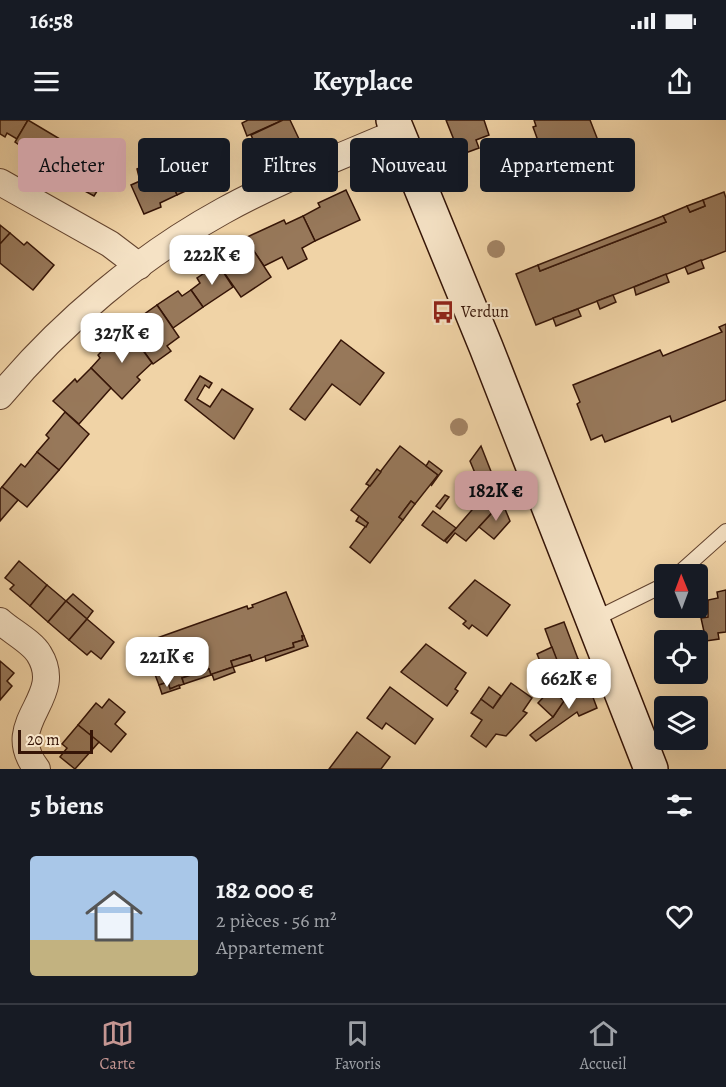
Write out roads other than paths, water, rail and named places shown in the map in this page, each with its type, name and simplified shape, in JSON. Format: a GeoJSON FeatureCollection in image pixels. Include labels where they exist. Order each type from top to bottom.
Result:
{"type":"FeatureCollection","features":[{"type":"Feature","properties":{"kind":"main road"},"geometry":{"type":"LineString","coordinates":[[395,126],[490,357],[651,769]]}},
{"type":"Feature","properties":{"kind":"street"},"geometry":{"type":"LineString","coordinates":[[0,396],[49,341],[139,266],[187,233],[253,195],[395,126]]}},
{"type":"Feature","properties":{"kind":"street"},"geometry":{"type":"LineString","coordinates":[[0,182],[110,244],[139,266]]}},
{"type":"Feature","properties":{"kind":"street"},"geometry":{"type":"LineString","coordinates":[[0,621],[39,653],[45,670],[44,685],[21,717],[17,733],[21,750],[37,769]]}},
{"type":"Feature","properties":{"kind":"lane"},"geometry":{"type":"LineString","coordinates":[[689,564],[726,531]]}},
{"type":"Feature","properties":{"kind":"lane"},"geometry":{"type":"LineString","coordinates":[[593,620],[654,590]]}},
{"type":"Feature","properties":{"kind":"place","name":"Verdun"},"geometry":{"type":"Point","coordinates":[443,312]}}]}
